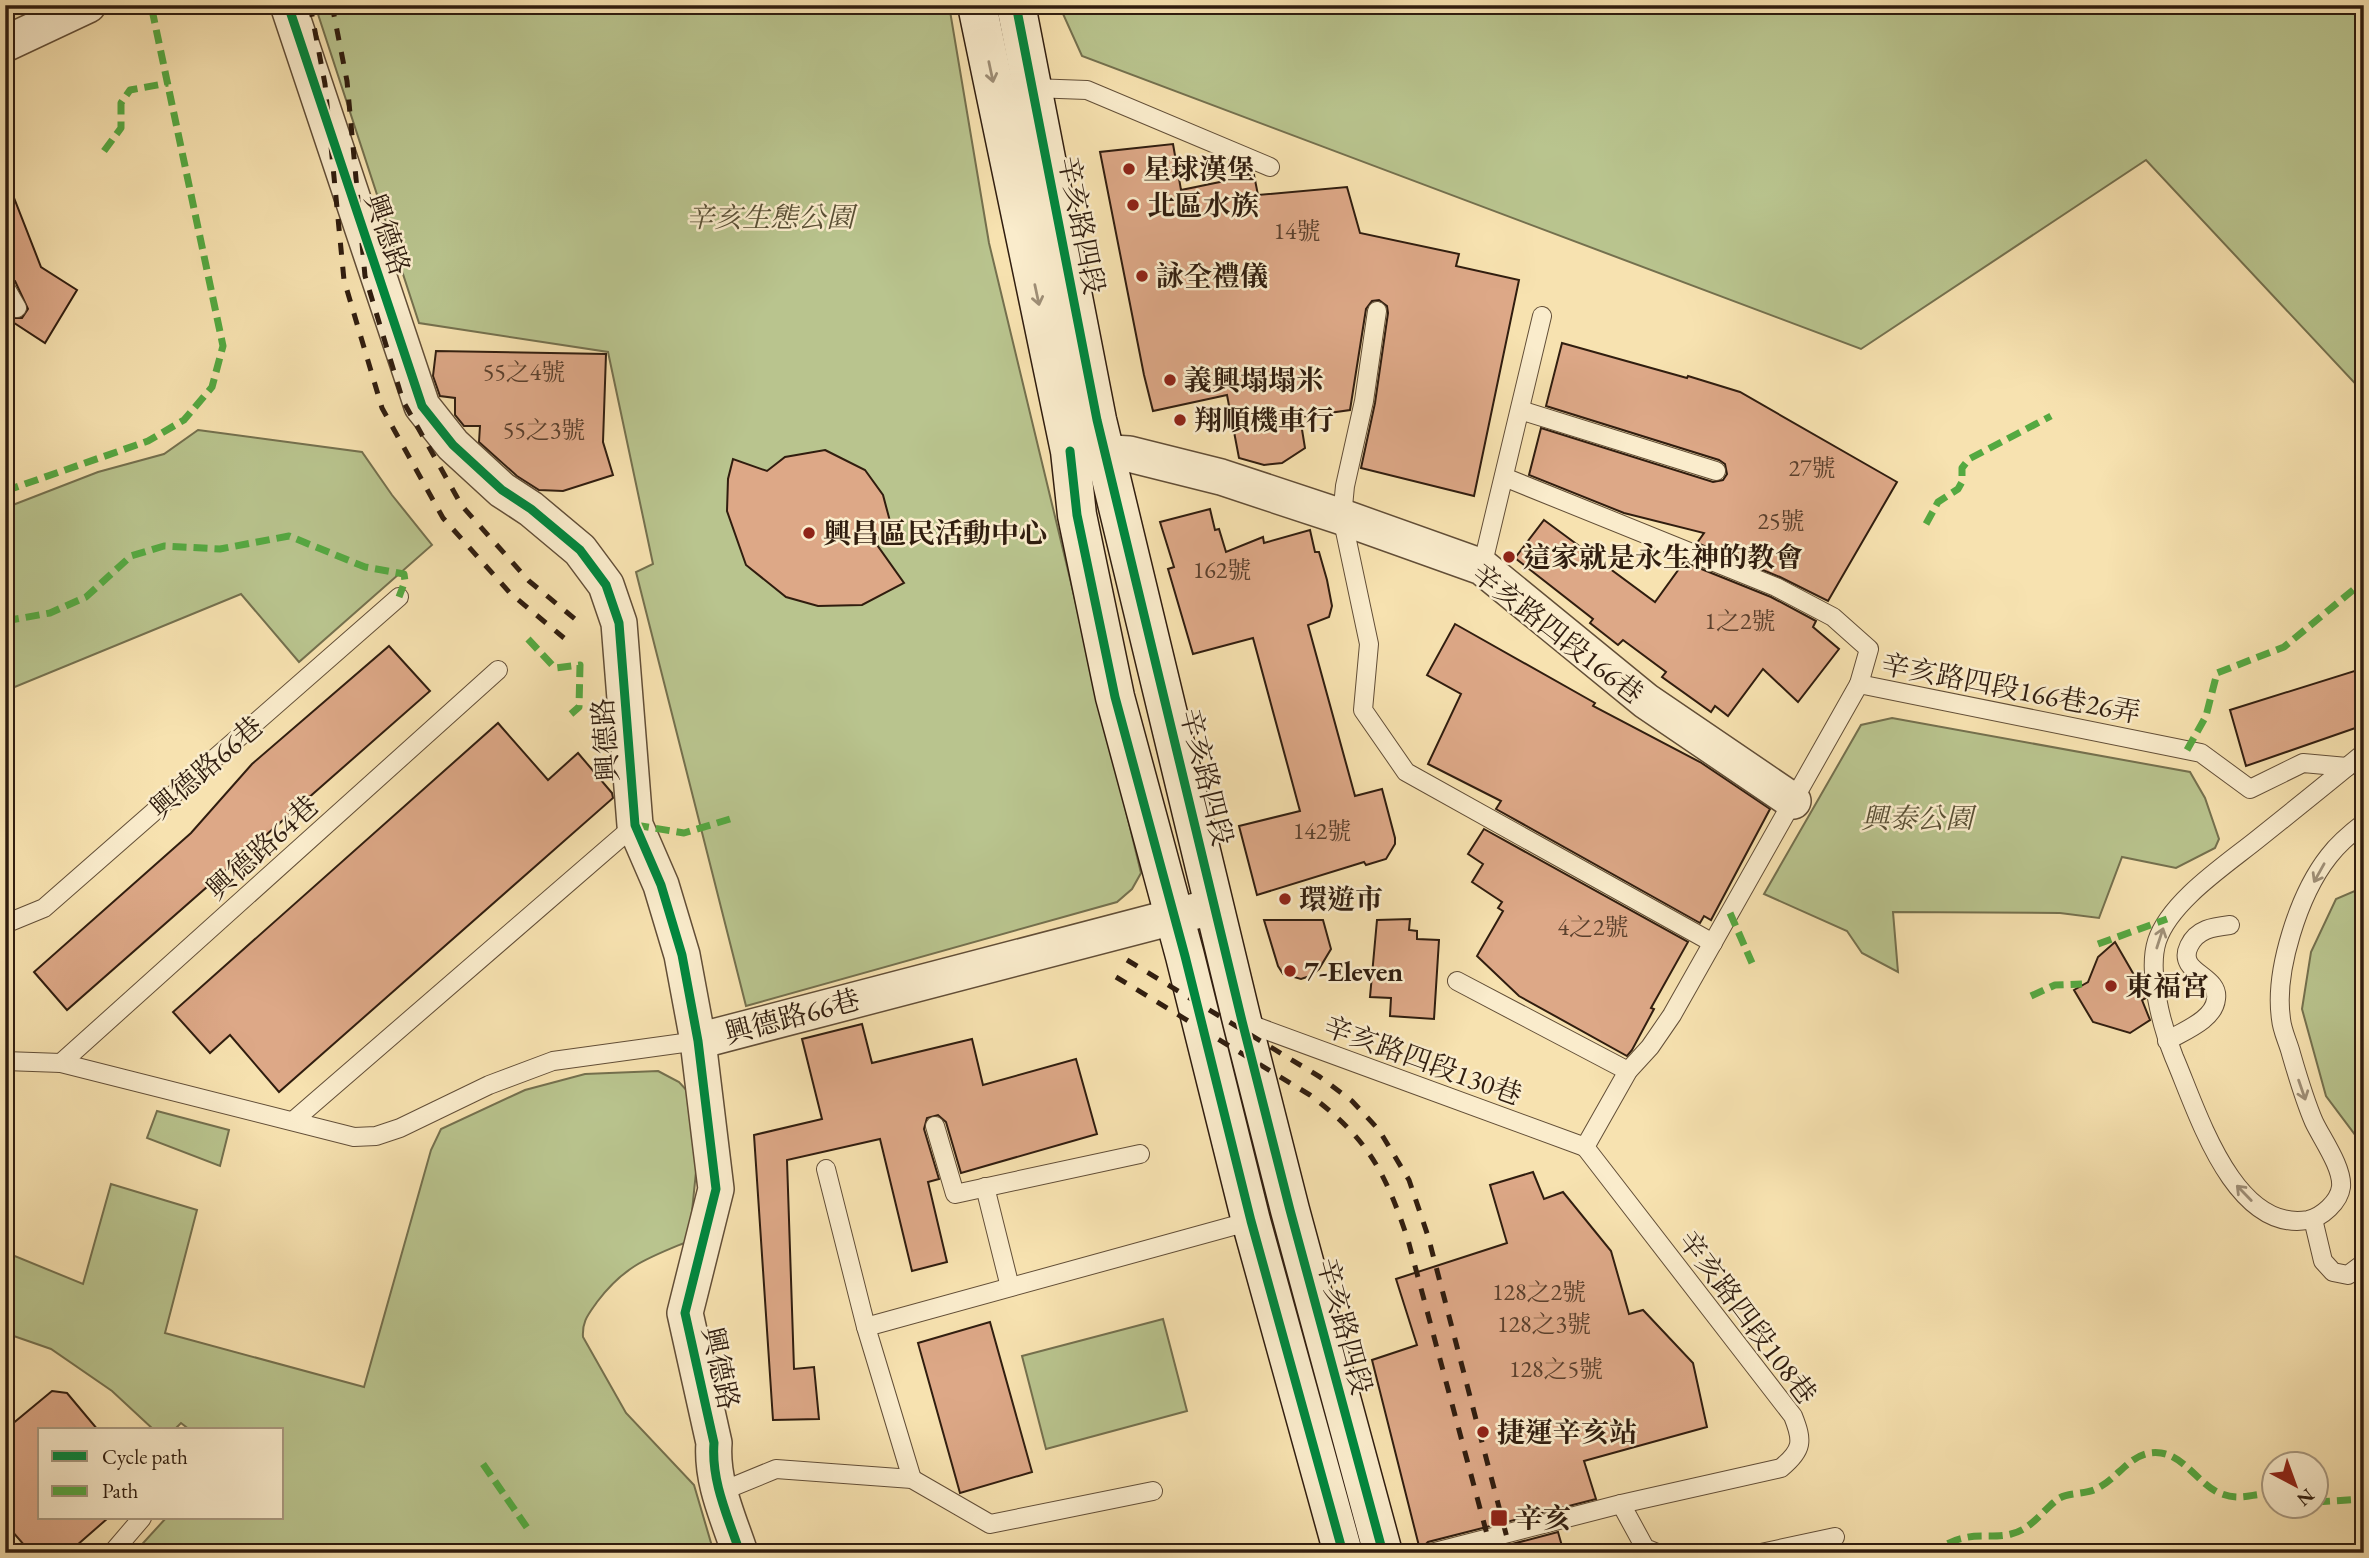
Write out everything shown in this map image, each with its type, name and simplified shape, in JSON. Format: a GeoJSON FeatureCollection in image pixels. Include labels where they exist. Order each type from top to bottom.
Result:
{"type":"FeatureCollection","features":[{"type":"Feature","properties":{"kind":"main road","name":"辛亥路四段"},"geometry":{"type":"LineString","coordinates":[[977,5],[1088,452],[1215,906],[1290,1210],[1383,1553]]}},
{"type":"Feature","properties":{"kind":"main road","name":"辛亥路四段"},"geometry":{"type":"LineString","coordinates":[[1016,5],[1097,421],[1088,452],[1077,515],[1115,697],[1251,1221],[1343,1553]]}},
{"type":"Feature","properties":{"kind":"street"},"geometry":{"type":"LineString","coordinates":[[5,44],[88,5]]}},
{"type":"Feature","properties":{"kind":"street","name":"興德路"},"geometry":{"type":"LineString","coordinates":[[288,5],[422,406],[453,445],[502,490],[531,509],[580,550],[606,585],[619,623],[635,825],[661,885],[682,956],[698,1041],[716,1189],[685,1313],[714,1443],[713,1460],[720,1492],[740,1553]]}},
{"type":"Feature","properties":{"kind":"street","name":"辛亥路四段166巷"},"geometry":{"type":"LineString","coordinates":[[1088,452],[1129,454],[1222,477],[1482,567],[1646,701],[1793,801]]}},
{"type":"Feature","properties":{"kind":"street","name":"興德路66巷"},"geometry":{"type":"LineString","coordinates":[[698,1041],[1215,906]]}},
{"type":"Feature","properties":{"kind":"lane"},"geometry":{"type":"LineString","coordinates":[[1032,88],[1087,90],[1270,167]]}},
{"type":"Feature","properties":{"kind":"lane"},"geometry":{"type":"LineString","coordinates":[[5,288],[16,308]]}},
{"type":"Feature","properties":{"kind":"lane"},"geometry":{"type":"LineString","coordinates":[[1377,311],[1364,401],[1345,486],[1342,517],[1369,644],[1363,710],[1406,772],[1713,943]]}},
{"type":"Feature","properties":{"kind":"lane"},"geometry":{"type":"LineString","coordinates":[[1482,567],[1542,316]]}},
{"type":"Feature","properties":{"kind":"lane"},"geometry":{"type":"LineString","coordinates":[[1520,410],[1716,471]]}},
{"type":"Feature","properties":{"kind":"lane"},"geometry":{"type":"LineString","coordinates":[[1504,477],[1776,587],[1833,617],[1869,649],[1859,684]]}},
{"type":"Feature","properties":{"kind":"lane","name":"興德路66巷"},"geometry":{"type":"LineString","coordinates":[[5,924],[44,908],[399,597]]}},
{"type":"Feature","properties":{"kind":"lane","name":"興德路64巷"},"geometry":{"type":"LineString","coordinates":[[61,1063],[498,670]]}},
{"type":"Feature","properties":{"kind":"lane","name":"辛亥路四段166巷26弄"},"geometry":{"type":"LineString","coordinates":[[1586,1147],[1628,1071],[1650,1047],[1672,1015],[1859,684],[2200,753],[2250,789],[2304,764],[2347,767]]}},
{"type":"Feature","properties":{"kind":"lane"},"geometry":{"type":"LineString","coordinates":[[2364,753],[2200,886],[2167,919],[2157,943],[2154,980],[2167,1041],[2217,1159],[2248,1198],[2272,1216],[2292,1222],[2313,1219],[2330,1208],[2341,1187],[2336,1164],[2314,1123],[2281,1020],[2280,972],[2292,930],[2318,873],[2336,849],[2364,823]]}},
{"type":"Feature","properties":{"kind":"lane"},"geometry":{"type":"LineString","coordinates":[[293,1121],[635,825]]}},
{"type":"Feature","properties":{"kind":"lane"},"geometry":{"type":"LineString","coordinates":[[2167,1041],[2201,1021],[2211,1011],[2217,999],[2209,981],[2195,972],[2188,963],[2186,952],[2191,940],[2201,931],[2231,925]]}},
{"type":"Feature","properties":{"kind":"lane"},"geometry":{"type":"LineString","coordinates":[[1457,981],[1628,1071]]}},
{"type":"Feature","properties":{"kind":"lane","name":"辛亥路四段130巷"},"geometry":{"type":"LineString","coordinates":[[1242,1021],[1586,1147]]}},
{"type":"Feature","properties":{"kind":"lane","name":"興德路66巷"},"geometry":{"type":"LineString","coordinates":[[5,1061],[61,1063],[354,1137],[376,1136],[400,1128],[489,1085],[552,1061],[698,1041]]}},
{"type":"Feature","properties":{"kind":"lane"},"geometry":{"type":"LineString","coordinates":[[935,1126],[955,1194],[1140,1154]]}},
{"type":"Feature","properties":{"kind":"lane","name":"辛亥路四段108巷"},"geometry":{"type":"LineString","coordinates":[[1431,1553],[1620,1504],[1781,1468],[1795,1456],[1801,1435],[1793,1416],[1586,1147]]}},
{"type":"Feature","properties":{"kind":"lane"},"geometry":{"type":"LineString","coordinates":[[826,1169],[866,1327],[912,1479]]}},
{"type":"Feature","properties":{"kind":"lane"},"geometry":{"type":"LineString","coordinates":[[985,1187],[1010,1287]]}},
{"type":"Feature","properties":{"kind":"lane"},"geometry":{"type":"LineString","coordinates":[[2313,1219],[2323,1261],[2333,1272],[2348,1275],[2364,1263]]}},
{"type":"Feature","properties":{"kind":"lane"},"geometry":{"type":"LineString","coordinates":[[866,1327],[1251,1221]]}},
{"type":"Feature","properties":{"kind":"lane"},"geometry":{"type":"LineString","coordinates":[[720,1492],[776,1469],[912,1479],[990,1524],[1153,1491]]}},
{"type":"Feature","properties":{"kind":"lane"},"geometry":{"type":"LineString","coordinates":[[1620,1504],[1645,1548],[1657,1553]]}},
{"type":"Feature","properties":{"kind":"lane"},"geometry":{"type":"LineString","coordinates":[[112,1553],[140,1520]]}},
{"type":"Feature","properties":{"kind":"lane"},"geometry":{"type":"LineString","coordinates":[[1760,1553],[1835,1537]]}},
{"type":"Feature","properties":{"kind":"green space","name":"辛亥生態公園"},"geometry":{"type":"Polygon","coordinates":[[[315,5],[949,5],[989,243],[1141,873],[1132,889],[1117,902],[746,1006],[636,572],[653,564],[608,352],[419,323],[315,5]]]}},
{"type":"Feature","properties":{"kind":"green space"},"geometry":{"type":"Polygon","coordinates":[[[1059,5],[2364,5],[2364,393],[2146,160],[1861,349],[1082,56],[1059,5]]]}},
{"type":"Feature","properties":{"kind":"green space"},"geometry":{"type":"Polygon","coordinates":[[[198,430],[362,452],[432,545],[299,662],[241,594],[5,691],[5,508],[98,472],[164,454],[198,430]]]}},
{"type":"Feature","properties":{"kind":"green space","name":"興泰公園"},"geometry":{"type":"Polygon","coordinates":[[[1892,718],[2190,772],[2205,798],[2219,839],[2215,848],[2176,868],[2122,857],[2099,918],[2060,913],[1893,912],[1898,972],[1862,953],[1847,931],[1764,894],[1861,725],[1892,718]]]}},
{"type":"Feature","properties":{"kind":"green space"},"geometry":{"type":"Polygon","coordinates":[[[2364,887],[2364,1138],[2356,1136],[2326,1096],[2302,1009],[2311,952],[2336,899],[2364,887]]]}},
{"type":"Feature","properties":{"kind":"green space"},"geometry":{"type":"Polygon","coordinates":[[[658,1071],[679,1082],[690,1094],[699,1142],[689,1241],[649,1258],[617,1279],[588,1315],[583,1337],[626,1413],[694,1485],[714,1553],[134,1553],[164,1520],[284,1520],[284,1428],[187,1428],[181,1423],[176,1428],[152,1428],[112,1391],[51,1349],[5,1333],[5,1252],[83,1284],[111,1184],[197,1210],[165,1333],[364,1387],[431,1150],[441,1129],[525,1090],[585,1074],[658,1071]]]}},
{"type":"Feature","properties":{"kind":"green space"},"geometry":{"type":"Polygon","coordinates":[[[157,1111],[229,1130],[220,1166],[147,1138],[157,1111]]]}},
{"type":"Feature","properties":{"kind":"green space"},"geometry":{"type":"Polygon","coordinates":[[[1163,1319],[1187,1411],[1046,1449],[1022,1356],[1163,1319]]]}},
{"type":"Feature","properties":{"kind":"building"},"geometry":{"type":"Polygon","coordinates":[[[1173,144],[1181,190],[1254,175],[1258,195],[1347,187],[1360,233],[1459,254],[1456,266],[1519,280],[1474,496],[1361,468],[1375,403],[1388,313],[1387,306],[1379,300],[1372,301],[1366,309],[1350,410],[1300,417],[1305,448],[1282,463],[1264,465],[1239,458],[1227,395],[1153,411],[1100,152],[1173,144]]]}},
{"type":"Feature","properties":{"kind":"building"},"geometry":{"type":"Polygon","coordinates":[[[5,180],[41,267],[77,290],[45,343],[5,317],[5,310],[12,318],[22,318],[28,309],[15,281],[5,276],[5,180]]]}},
{"type":"Feature","properties":{"kind":"building"},"geometry":{"type":"Polygon","coordinates":[[[1562,343],[1740,392],[1897,482],[1828,601],[1780,577],[1697,543],[1704,533],[1624,513],[1529,475],[1541,428],[1713,482],[1723,480],[1727,474],[1725,464],[1719,460],[1546,406],[1562,343]]]}},
{"type":"Feature","properties":{"kind":"building"},"geometry":{"type":"Polygon","coordinates":[[[436,351],[606,354],[603,442],[613,475],[563,491],[539,490],[517,476],[479,442],[480,426],[464,426],[455,415],[455,398],[440,396],[433,376],[436,351]]]}},
{"type":"Feature","properties":{"kind":"building","name":"興昌區民活動中心"},"geometry":{"type":"Polygon","coordinates":[[[825,450],[865,470],[883,495],[891,525],[875,542],[904,583],[862,605],[818,606],[786,597],[746,565],[727,511],[728,479],[733,459],[767,471],[785,457],[825,450]]]}},
{"type":"Feature","properties":{"kind":"building"},"geometry":{"type":"Polygon","coordinates":[[[1210,509],[1215,530],[1219,529],[1226,552],[1263,537],[1264,543],[1310,530],[1315,552],[1319,552],[1332,606],[1329,617],[1308,625],[1355,796],[1382,789],[1395,838],[1395,844],[1386,859],[1366,865],[1364,862],[1257,895],[1239,826],[1300,811],[1253,638],[1193,654],[1168,569],[1174,567],[1160,522],[1210,509]]]}},
{"type":"Feature","properties":{"kind":"building"},"geometry":{"type":"Polygon","coordinates":[[[1544,520],[1655,602],[1684,562],[1771,597],[1816,621],[1813,627],[1839,649],[1798,702],[1763,669],[1728,716],[1715,706],[1711,712],[1662,677],[1666,672],[1623,640],[1618,645],[1590,623],[1593,619],[1515,558],[1544,520]]]}},
{"type":"Feature","properties":{"kind":"building"},"geometry":{"type":"Polygon","coordinates":[[[1455,624],[1595,703],[1593,706],[1700,762],[1770,809],[1711,920],[1704,916],[1700,923],[1496,809],[1501,801],[1428,764],[1461,694],[1427,675],[1455,624]]]}},
{"type":"Feature","properties":{"kind":"building"},"geometry":{"type":"Polygon","coordinates":[[[389,646],[430,691],[67,1010],[34,972],[191,833],[252,764],[389,646]]]}},
{"type":"Feature","properties":{"kind":"building"},"geometry":{"type":"Polygon","coordinates":[[[2364,668],[2364,725],[2246,766],[2230,710],[2364,668]]]}},
{"type":"Feature","properties":{"kind":"building"},"geometry":{"type":"Polygon","coordinates":[[[498,723],[548,780],[578,753],[612,793],[613,798],[279,1092],[230,1035],[210,1053],[173,1012],[498,723]]]}},
{"type":"Feature","properties":{"kind":"building"},"geometry":{"type":"Polygon","coordinates":[[[1484,829],[1688,942],[1627,1056],[1519,996],[1477,956],[1503,911],[1498,908],[1502,902],[1472,882],[1483,864],[1468,854],[1484,829]]]}},
{"type":"Feature","properties":{"kind":"building"},"geometry":{"type":"Polygon","coordinates":[[[1410,919],[1409,930],[1417,931],[1417,939],[1439,940],[1434,1019],[1390,1016],[1391,998],[1370,997],[1377,920],[1410,919]]]}},
{"type":"Feature","properties":{"kind":"building"},"geometry":{"type":"Polygon","coordinates":[[[1264,920],[1323,920],[1331,949],[1319,969],[1301,979],[1283,974],[1264,920]]]}},
{"type":"Feature","properties":{"kind":"building","name":"東福宮"},"geometry":{"type":"Polygon","coordinates":[[[2115,942],[2145,994],[2146,998],[2142,1000],[2150,1020],[2130,1033],[2093,1022],[2074,990],[2088,982],[2098,957],[2115,942]]]}},
{"type":"Feature","properties":{"kind":"building"},"geometry":{"type":"Polygon","coordinates":[[[862,1024],[872,1063],[972,1039],[983,1085],[1076,1059],[1097,1134],[961,1173],[946,1122],[938,1115],[927,1118],[924,1129],[939,1179],[928,1182],[947,1262],[912,1271],[880,1139],[787,1160],[794,1369],[814,1367],[819,1419],[773,1420],[754,1135],[822,1119],[802,1039],[862,1024]]]}},
{"type":"Feature","properties":{"kind":"building"},"geometry":{"type":"Polygon","coordinates":[[[1533,1172],[1544,1199],[1563,1192],[1611,1251],[1629,1314],[1643,1310],[1693,1363],[1707,1427],[1584,1461],[1596,1499],[1428,1542],[1420,1550],[1372,1360],[1417,1345],[1396,1279],[1507,1243],[1490,1185],[1533,1172]]]}},
{"type":"Feature","properties":{"kind":"building"},"geometry":{"type":"Polygon","coordinates":[[[990,1322],[1032,1472],[960,1493],[918,1343],[990,1322]]]}},
{"type":"Feature","properties":{"kind":"building"},"geometry":{"type":"Polygon","coordinates":[[[52,1391],[67,1393],[96,1428],[38,1428],[38,1520],[106,1520],[68,1553],[31,1553],[5,1523],[5,1430],[52,1391]]]}},
{"type":"Feature","properties":{"kind":"building"},"geometry":{"type":"Polygon","coordinates":[[[1558,1532],[1564,1553],[1478,1553],[1558,1532]]]}},
{"type":"Feature","properties":{"kind":"railway"},"geometry":{"type":"LineString","coordinates":[[310,5],[325,84],[344,280],[382,408],[443,518],[510,593],[564,638]]}},
{"type":"Feature","properties":{"kind":"railway"},"geometry":{"type":"LineString","coordinates":[[332,5],[347,81],[365,276],[403,401],[462,506],[529,581],[575,619]]}},
{"type":"Feature","properties":{"kind":"railway"},"geometry":{"type":"LineString","coordinates":[[1127,960],[1320,1077],[1352,1101],[1379,1130],[1409,1180],[1428,1236],[1511,1553]]}},
{"type":"Feature","properties":{"kind":"railway"},"geometry":{"type":"LineString","coordinates":[[1116,977],[1310,1095],[1347,1127],[1372,1158],[1391,1194],[1408,1240],[1492,1553]]}},
{"type":"Feature","properties":{"kind":"marked path"},"geometry":{"type":"LineString","coordinates":[[5,491],[148,441],[184,420],[212,387],[223,346],[151,5]]}},
{"type":"Feature","properties":{"kind":"marked path"},"geometry":{"type":"LineString","coordinates":[[104,151],[121,128],[121,103],[130,90],[168,83]]}},
{"type":"Feature","properties":{"kind":"marked path"},"geometry":{"type":"LineString","coordinates":[[1926,524],[1938,502],[1958,489],[1962,482],[1962,468],[1969,459],[2051,416]]}},
{"type":"Feature","properties":{"kind":"marked path"},"geometry":{"type":"LineString","coordinates":[[5,621],[50,613],[86,597],[131,556],[164,546],[220,549],[289,536],[365,567],[404,574],[405,581],[399,597]]}},
{"type":"Feature","properties":{"kind":"marked path"},"geometry":{"type":"LineString","coordinates":[[2187,750],[2206,716],[2217,673],[2284,647],[2364,581]]}},
{"type":"Feature","properties":{"kind":"marked path"},"geometry":{"type":"LineString","coordinates":[[528,639],[555,668],[580,665],[579,707],[571,714]]}},
{"type":"Feature","properties":{"kind":"marked path"},"geometry":{"type":"LineString","coordinates":[[635,825],[684,833],[730,819]]}},
{"type":"Feature","properties":{"kind":"marked path"},"geometry":{"type":"LineString","coordinates":[[1730,913],[1752,963]]}},
{"type":"Feature","properties":{"kind":"marked path"},"geometry":{"type":"LineString","coordinates":[[2098,944],[2167,919]]}},
{"type":"Feature","properties":{"kind":"marked path"},"geometry":{"type":"LineString","coordinates":[[2031,996],[2055,985],[2082,984]]}},
{"type":"Feature","properties":{"kind":"marked path"},"geometry":{"type":"LineString","coordinates":[[1929,1553],[1960,1539],[2018,1532],[2031,1524],[2058,1499],[2098,1488],[2134,1459],[2151,1453],[2161,1453],[2176,1459],[2217,1492],[2233,1497],[2260,1495]]}},
{"type":"Feature","properties":{"kind":"marked path"},"geometry":{"type":"LineString","coordinates":[[483,1464],[530,1532]]}},
{"type":"Feature","properties":{"kind":"marked path"},"geometry":{"type":"LineString","coordinates":[[2330,1501],[2364,1499]]}},
{"type":"Feature","properties":{"kind":"cycle path"},"geometry":{"type":"LineString","coordinates":[[288,5],[422,406],[453,445],[502,490],[531,509],[580,550],[606,585],[619,623],[635,825],[661,885],[682,955],[698,1041],[716,1189],[685,1313],[714,1443],[718,1485],[740,1553]]}},
{"type":"Feature","properties":{"kind":"cycle path"},"geometry":{"type":"LineString","coordinates":[[1016,5],[1097,420],[1242,1021],[1383,1553]]}},
{"type":"Feature","properties":{"kind":"cycle path"},"geometry":{"type":"LineString","coordinates":[[1070,451],[1077,515],[1115,697],[1185,956],[1251,1221],[1343,1553]]}},
{"type":"Feature","properties":{"kind":"place","name":"星球漢堡"},"geometry":{"type":"Point","coordinates":[1129,169]}},
{"type":"Feature","properties":{"kind":"place","name":"北區水族"},"geometry":{"type":"Point","coordinates":[1133,205]}},
{"type":"Feature","properties":{"kind":"place","name":"詠全禮儀"},"geometry":{"type":"Point","coordinates":[1142,276]}},
{"type":"Feature","properties":{"kind":"place","name":"義興塌塌米"},"geometry":{"type":"Point","coordinates":[1170,380]}},
{"type":"Feature","properties":{"kind":"place","name":"翔順機車行"},"geometry":{"type":"Point","coordinates":[1180,420]}},
{"type":"Feature","properties":{"kind":"place","name":"興昌區民活動中心"},"geometry":{"type":"Point","coordinates":[809,533]}},
{"type":"Feature","properties":{"kind":"place","name":"這家就是永生神的教會"},"geometry":{"type":"Point","coordinates":[1509,557]}},
{"type":"Feature","properties":{"kind":"place","name":"環遊市"},"geometry":{"type":"Point","coordinates":[1285,899]}},
{"type":"Feature","properties":{"kind":"place","name":"7-Eleven"},"geometry":{"type":"Point","coordinates":[1290,971]}},
{"type":"Feature","properties":{"kind":"place","name":"東福宮"},"geometry":{"type":"Point","coordinates":[2111,986]}},
{"type":"Feature","properties":{"kind":"place","name":"捷運辛亥站"},"geometry":{"type":"Point","coordinates":[1483,1432]}},
{"type":"Feature","properties":{"kind":"place","name":"辛亥"},"geometry":{"type":"Point","coordinates":[1499,1518]}}]}
